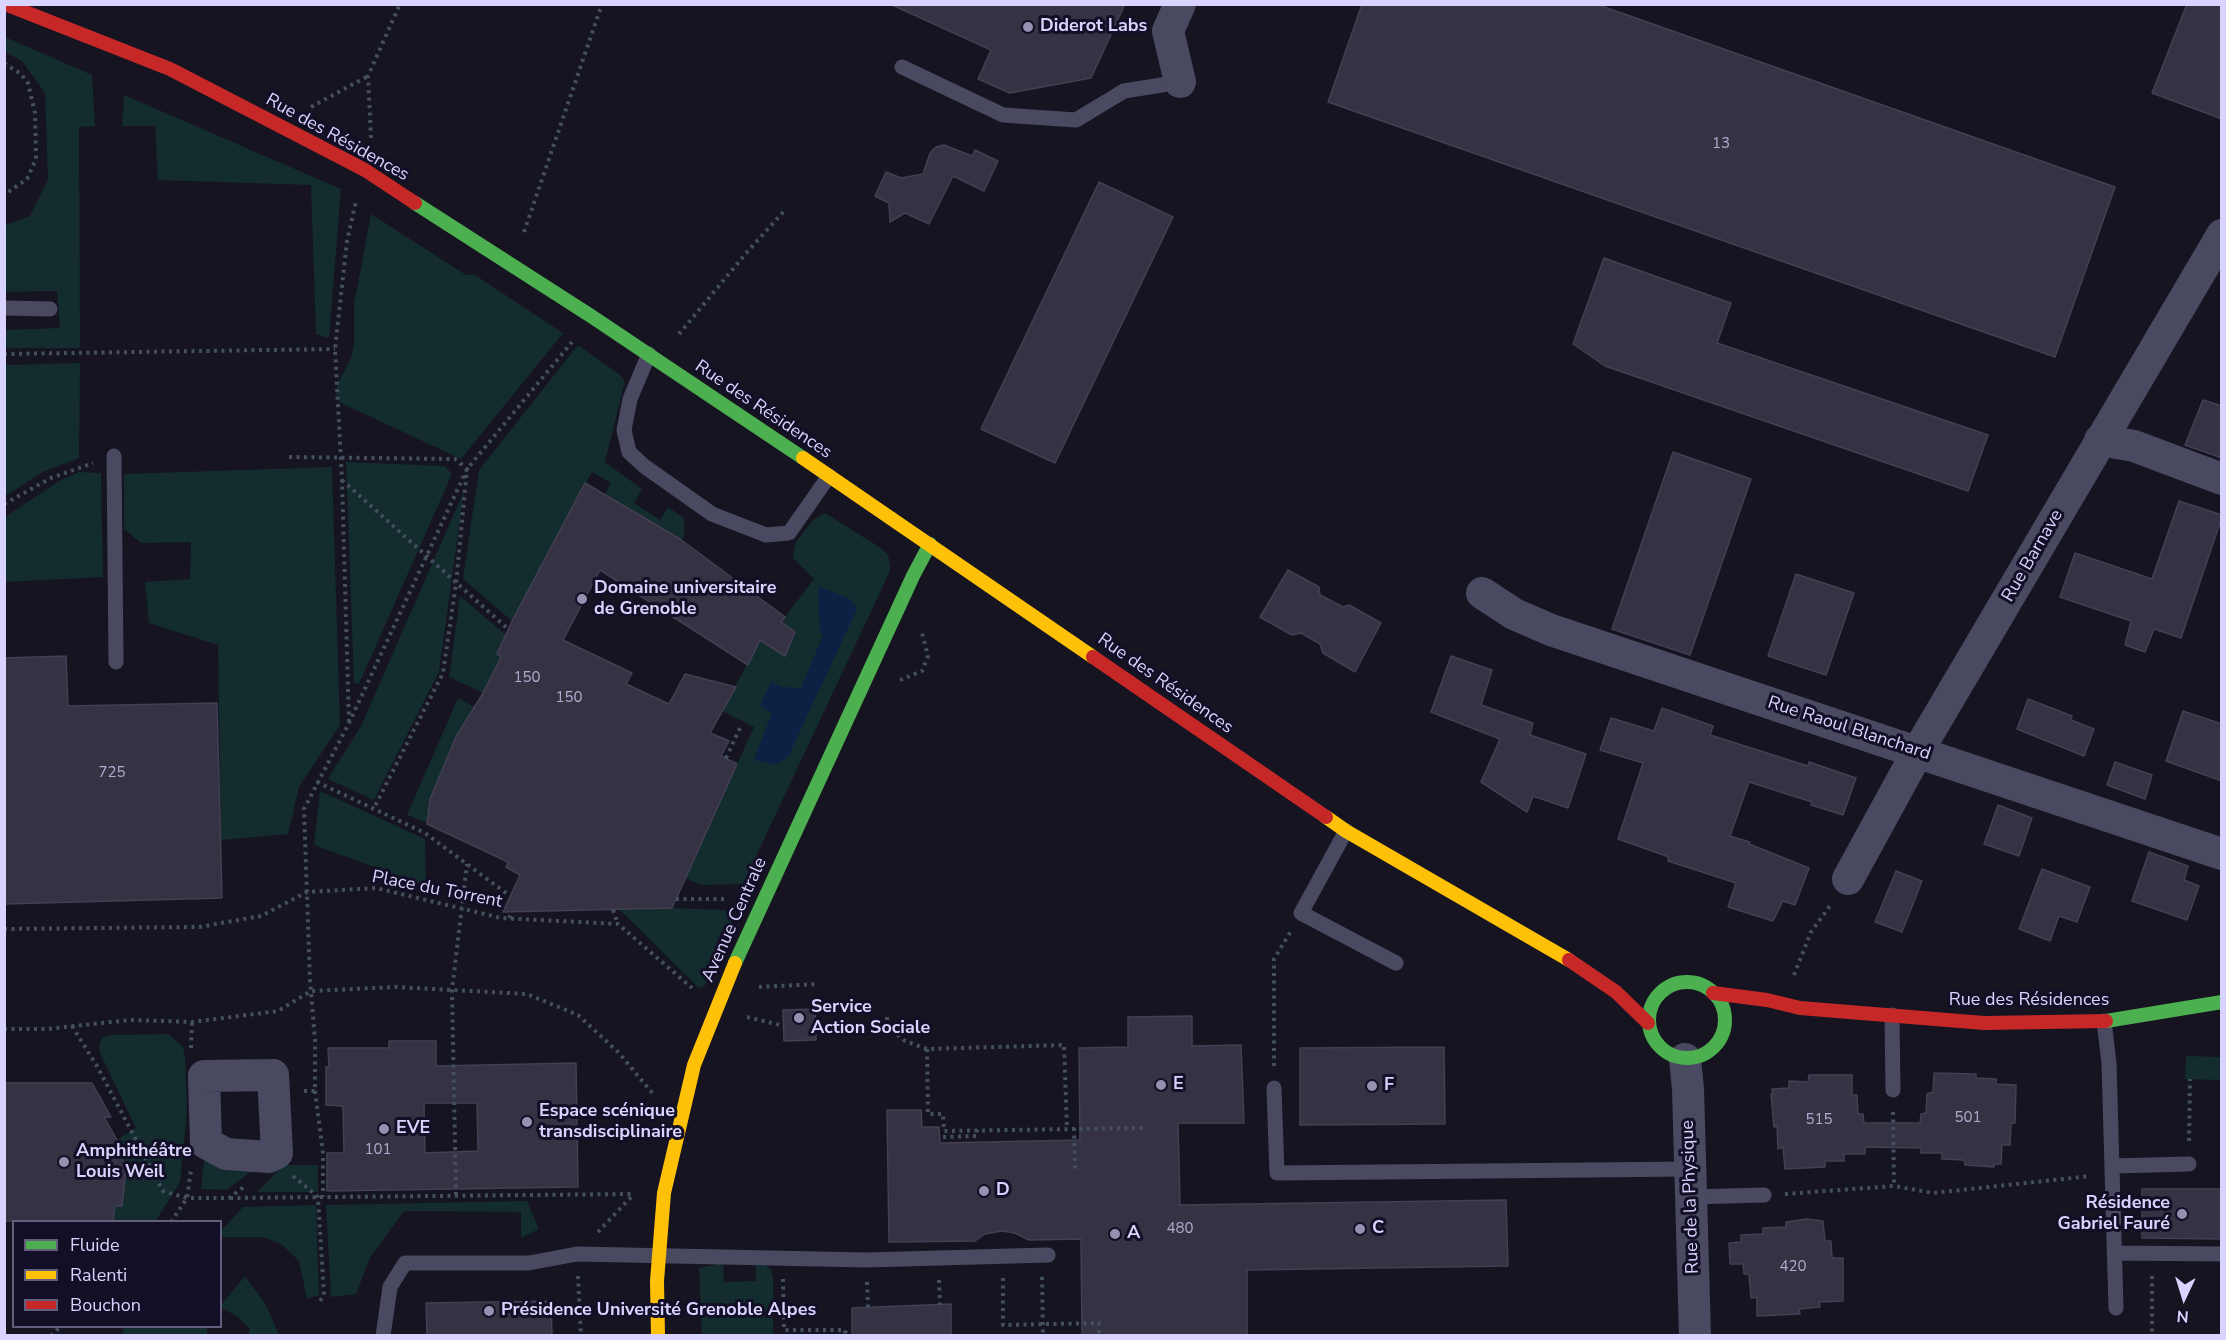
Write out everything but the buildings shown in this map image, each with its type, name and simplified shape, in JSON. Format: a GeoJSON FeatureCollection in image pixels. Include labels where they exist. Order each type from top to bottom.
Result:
{"type":"FeatureCollection","features":[{"type":"Feature","properties":{"kind":"street","name":"Rue des Résidences"},"geometry":{"type":"LineString","coordinates":[[5,4],[170,69],[365,170],[648,354],[930,544],[1346,831],[1580,967],[1616,992],[1648,1023]]}},
{"type":"Feature","properties":{"kind":"street"},"geometry":{"type":"LineString","coordinates":[[1180,4],[1167,32],[1180,82]]}},
{"type":"Feature","properties":{"kind":"street","name":"Rue Barnave"},"geometry":{"type":"LineString","coordinates":[[1848,879],[1918,751],[2222,236]]}},
{"type":"Feature","properties":{"kind":"street"},"geometry":{"type":"LineString","coordinates":[[2100,440],[2134,446],[2222,478]]}},
{"type":"Feature","properties":{"kind":"street","name":"Avenue Centrale"},"geometry":{"type":"LineString","coordinates":[[658,1335],[658,1256],[663,1193],[693,1065],[766,894],[913,576],[930,544]]}},
{"type":"Feature","properties":{"kind":"street","name":"Rue Raoul Blanchard"},"geometry":{"type":"LineString","coordinates":[[1482,593],[1514,614],[1551,630],[2222,854]]}},
{"type":"Feature","properties":{"kind":"street","name":"Rue des Résidences"},"geometry":{"type":"LineString","coordinates":[[1470,903],[1595,960]]}},
{"type":"Feature","properties":{"kind":"street"},"geometry":{"type":"LineString","coordinates":[[1681,982],[1693,982],[1713,993],[1721,1002],[1730,1025],[1715,1047],[1696,1058],[1685,1059],[1675,1057],[1658,1046],[1652,1037],[1648,1023],[1649,1012],[1659,988],[1681,982]]}},
{"type":"Feature","properties":{"kind":"street","name":"Rue des Résidences"},"geometry":{"type":"LineString","coordinates":[[1713,993],[1767,1000],[1800,1008],[1984,1023],[2104,1021],[2222,1002]]}},
{"type":"Feature","properties":{"kind":"street","name":"Rue des Résidences"},"geometry":{"type":"LineString","coordinates":[[1778,1014],[1800,1008]]}},
{"type":"Feature","properties":{"kind":"street","name":"Rue de la Physique"},"geometry":{"type":"LineString","coordinates":[[1685,1059],[1695,1335]]}},
{"type":"Feature","properties":{"kind":"lane"},"geometry":{"type":"LineString","coordinates":[[902,67],[1003,115],[1076,120],[1124,91],[1180,82]]}},
{"type":"Feature","properties":{"kind":"lane"},"geometry":{"type":"LineString","coordinates":[[4,308],[50,309]]}},
{"type":"Feature","properties":{"kind":"lane"},"geometry":{"type":"LineString","coordinates":[[648,354],[630,399],[624,430],[629,452],[644,466],[712,514],[766,535],[789,533],[829,476]]}},
{"type":"Feature","properties":{"kind":"lane"},"geometry":{"type":"LineString","coordinates":[[114,456],[116,662]]}},
{"type":"Feature","properties":{"kind":"lane"},"geometry":{"type":"LineString","coordinates":[[1346,831],[1301,913],[1396,963]]}},
{"type":"Feature","properties":{"kind":"lane"},"geometry":{"type":"LineString","coordinates":[[1892,1015],[1893,1090]]}},
{"type":"Feature","properties":{"kind":"lane"},"geometry":{"type":"LineString","coordinates":[[2104,1021],[2109,1063],[2116,1308]]}},
{"type":"Feature","properties":{"kind":"lane"},"geometry":{"type":"LineString","coordinates":[[1274,1088],[1277,1173],[1691,1183],[1764,1195]]}},
{"type":"Feature","properties":{"kind":"lane"},"geometry":{"type":"LineString","coordinates":[[2112,1166],[2189,1164]]}},
{"type":"Feature","properties":{"kind":"lane"},"geometry":{"type":"LineString","coordinates":[[2114,1253],[2222,1254]]}},
{"type":"Feature","properties":{"kind":"lane"},"geometry":{"type":"LineString","coordinates":[[383,1335],[390,1287],[405,1263],[529,1263],[578,1254],[867,1260],[1045,1255]]}},
{"type":"Feature","properties":{"kind":"path"},"geometry":{"type":"LineString","coordinates":[[349,723],[342,480],[335,349],[347,241],[371,138],[368,76],[400,4]]}},
{"type":"Feature","properties":{"kind":"path"},"geometry":{"type":"LineString","coordinates":[[524,232],[602,4]]}},
{"type":"Feature","properties":{"kind":"path"},"geometry":{"type":"LineString","coordinates":[[4,63],[21,74],[28,83],[35,113],[36,159],[27,179],[4,195]]}},
{"type":"Feature","properties":{"kind":"path"},"geometry":{"type":"LineString","coordinates":[[311,107],[368,76]]}},
{"type":"Feature","properties":{"kind":"path"},"geometry":{"type":"LineString","coordinates":[[679,334],[785,210]]}},
{"type":"Feature","properties":{"kind":"path"},"geometry":{"type":"LineString","coordinates":[[311,991],[304,809],[349,723],[466,469],[578,333]]}},
{"type":"Feature","properties":{"kind":"path"},"geometry":{"type":"LineString","coordinates":[[4,354],[335,349]]}},
{"type":"Feature","properties":{"kind":"path"},"geometry":{"type":"LineString","coordinates":[[4,504],[51,478],[114,456]]}},
{"type":"Feature","properties":{"kind":"path"},"geometry":{"type":"LineString","coordinates":[[289,457],[455,459],[466,469]]}},
{"type":"Feature","properties":{"kind":"path"},"geometry":{"type":"LineString","coordinates":[[374,808],[443,673],[456,584],[466,469]]}},
{"type":"Feature","properties":{"kind":"path"},"geometry":{"type":"LineString","coordinates":[[342,480],[509,630]]}},
{"type":"Feature","properties":{"kind":"path"},"geometry":{"type":"LineString","coordinates":[[895,689],[899,680],[922,672],[928,656],[921,634],[925,625]]}},
{"type":"Feature","properties":{"kind":"path"},"geometry":{"type":"LineString","coordinates":[[726,759],[740,728]]}},
{"type":"Feature","properties":{"kind":"path"},"geometry":{"type":"LineString","coordinates":[[317,782],[425,832],[510,896]]}},
{"type":"Feature","properties":{"kind":"path"},"geometry":{"type":"LineString","coordinates":[[456,1195],[453,990],[467,864]]}},
{"type":"Feature","properties":{"kind":"path"},"geometry":{"type":"LineString","coordinates":[[1791,980],[1811,932],[1848,879]]}},
{"type":"Feature","properties":{"kind":"path","name":"Place du Torrent"},"geometry":{"type":"LineString","coordinates":[[4,929],[199,927],[261,916],[307,892],[376,888],[501,918],[618,924]]}},
{"type":"Feature","properties":{"kind":"path"},"geometry":{"type":"LineString","coordinates":[[676,899],[731,899]]}},
{"type":"Feature","properties":{"kind":"path"},"geometry":{"type":"LineString","coordinates":[[613,910],[618,924],[700,996]]}},
{"type":"Feature","properties":{"kind":"path"},"geometry":{"type":"LineString","coordinates":[[509,918],[512,912]]}},
{"type":"Feature","properties":{"kind":"path"},"geometry":{"type":"LineString","coordinates":[[1274,1088],[1275,959],[1301,913]]}},
{"type":"Feature","properties":{"kind":"path"},"geometry":{"type":"LineString","coordinates":[[753,987],[818,984]]}},
{"type":"Feature","properties":{"kind":"path"},"geometry":{"type":"LineString","coordinates":[[4,1029],[47,1029],[130,1020],[192,1022],[246,1016],[278,1011],[311,991],[396,987],[527,994],[579,1015],[618,1052],[657,1098]]}},
{"type":"Feature","properties":{"kind":"path"},"geometry":{"type":"LineString","coordinates":[[740,1016],[784,1026]]}},
{"type":"Feature","properties":{"kind":"path"},"geometry":{"type":"LineString","coordinates":[[886,1017],[887,1026],[905,1041],[927,1049],[1064,1045],[1067,1129]]}},
{"type":"Feature","properties":{"kind":"path"},"geometry":{"type":"LineString","coordinates":[[927,1049],[928,1114],[943,1114],[944,1131],[1143,1128]]}},
{"type":"Feature","properties":{"kind":"path"},"geometry":{"type":"LineString","coordinates":[[2189,1164],[2190,1079]]}},
{"type":"Feature","properties":{"kind":"path"},"geometry":{"type":"LineString","coordinates":[[315,1090],[323,1154],[320,1197],[324,1296],[318,1303]]}},
{"type":"Feature","properties":{"kind":"path"},"geometry":{"type":"LineString","coordinates":[[1894,1124],[1894,1186]]}},
{"type":"Feature","properties":{"kind":"path"},"geometry":{"type":"LineString","coordinates":[[1074,1128],[1075,1169]]}},
{"type":"Feature","properties":{"kind":"path"},"geometry":{"type":"LineString","coordinates":[[943,1137],[977,1136],[977,1130]]}},
{"type":"Feature","properties":{"kind":"path"},"geometry":{"type":"LineString","coordinates":[[278,1163],[320,1197]]}},
{"type":"Feature","properties":{"kind":"path"},"geometry":{"type":"LineString","coordinates":[[1788,1194],[1894,1186],[1933,1193],[2084,1176]]}},
{"type":"Feature","properties":{"kind":"path"},"geometry":{"type":"LineString","coordinates":[[229,1198],[634,1194]]}},
{"type":"Feature","properties":{"kind":"path"},"geometry":{"type":"LineString","coordinates":[[2151,1253],[2152,1335]]}},
{"type":"Feature","properties":{"kind":"path"},"geometry":{"type":"LineString","coordinates":[[1043,1335],[1045,1255]]}},
{"type":"Feature","properties":{"kind":"path"},"geometry":{"type":"LineString","coordinates":[[1002,1256],[1003,1325],[1099,1323],[1099,1335]]}},
{"type":"Feature","properties":{"kind":"path"},"geometry":{"type":"LineString","coordinates":[[783,1257],[784,1335]]}},
{"type":"Feature","properties":{"kind":"path"},"geometry":{"type":"LineString","coordinates":[[784,1330],[845,1330],[846,1335]]}},
{"type":"Feature","properties":{"kind":"green space"},"geometry":{"type":"Polygon","coordinates":[[[5,37],[92,75],[95,126],[79,127],[80,348],[5,348],[5,330],[60,328],[57,291],[5,292],[5,225],[30,216],[48,180],[45,93],[22,61],[5,52],[5,37]]]}},
{"type":"Feature","properties":{"kind":"green space"},"geometry":{"type":"Polygon","coordinates":[[[124,95],[341,189],[329,338],[316,334],[311,185],[158,180],[155,126],[122,126],[124,95]]]}},
{"type":"Feature","properties":{"kind":"green space"},"geometry":{"type":"Polygon","coordinates":[[[371,214],[466,275],[475,275],[563,333],[461,459],[341,403],[337,399],[338,383],[351,358],[354,345],[354,305],[371,214]]]}},
{"type":"Feature","properties":{"kind":"green space"},"geometry":{"type":"Polygon","coordinates":[[[578,345],[619,374],[625,381],[605,462],[642,489],[634,503],[660,520],[668,507],[684,518],[684,537],[682,540],[614,500],[603,498],[611,483],[592,472],[512,621],[463,579],[479,470],[578,345]]]}},
{"type":"Feature","properties":{"kind":"green space"},"geometry":{"type":"Polygon","coordinates":[[[80,363],[79,458],[43,472],[5,496],[5,365],[80,363]]]}},
{"type":"Feature","properties":{"kind":"green space"},"geometry":{"type":"Polygon","coordinates":[[[346,462],[445,466],[452,474],[359,684],[354,683],[346,462]]]}},
{"type":"Feature","properties":{"kind":"green space"},"geometry":{"type":"Polygon","coordinates":[[[332,467],[340,725],[299,787],[288,834],[221,840],[218,645],[149,623],[145,582],[190,579],[191,542],[141,543],[124,529],[124,474],[332,467]]]}},
{"type":"Feature","properties":{"kind":"green space"},"geometry":{"type":"Polygon","coordinates":[[[79,472],[101,473],[103,577],[5,582],[5,517],[59,481],[79,472]]]}},
{"type":"Feature","properties":{"kind":"green space"},"geometry":{"type":"Polygon","coordinates":[[[464,491],[439,672],[374,800],[328,779],[361,726],[464,491]]]}},
{"type":"Feature","properties":{"kind":"green space"},"geometry":{"type":"Polygon","coordinates":[[[825,513],[881,548],[888,555],[890,571],[743,884],[701,885],[685,878],[754,727],[722,711],[761,638],[785,655],[795,632],[781,622],[814,579],[793,558],[796,542],[813,520],[825,513]]]}},
{"type":"Feature","properties":{"kind":"green space"},"geometry":{"type":"Polygon","coordinates":[[[460,596],[506,635],[497,654],[501,657],[483,693],[449,677],[460,596]]]}},
{"type":"Feature","properties":{"kind":"green space"},"geometry":{"type":"Polygon","coordinates":[[[458,698],[475,707],[456,737],[429,800],[425,822],[407,815],[458,698]]]}},
{"type":"Feature","properties":{"kind":"green space"},"geometry":{"type":"Polygon","coordinates":[[[320,791],[425,839],[426,886],[314,845],[320,791]]]}},
{"type":"Feature","properties":{"kind":"green space"},"geometry":{"type":"Polygon","coordinates":[[[672,908],[727,910],[733,919],[704,987],[699,988],[620,910],[672,908]]]}},
{"type":"Feature","properties":{"kind":"green space"},"geometry":{"type":"Polygon","coordinates":[[[168,1034],[183,1047],[187,1113],[180,1182],[157,1220],[113,1220],[115,1206],[122,1206],[125,1177],[131,1176],[116,1147],[121,1147],[117,1140],[136,1128],[100,1053],[99,1044],[103,1037],[168,1034]]]}},
{"type":"Feature","properties":{"kind":"green space"},"geometry":{"type":"Polygon","coordinates":[[[2186,1056],[2221,1057],[2221,1080],[2185,1079],[2186,1056]]]}},
{"type":"Feature","properties":{"kind":"green space"},"geometry":{"type":"Polygon","coordinates":[[[206,1143],[269,1157],[227,1190],[201,1189],[206,1143]]]}},
{"type":"Feature","properties":{"kind":"green space"},"geometry":{"type":"Polygon","coordinates":[[[284,1165],[318,1165],[318,1192],[257,1192],[284,1165]]]}},
{"type":"Feature","properties":{"kind":"green space"},"geometry":{"type":"Polygon","coordinates":[[[527,1201],[539,1229],[521,1238],[521,1212],[404,1211],[370,1258],[356,1294],[331,1297],[326,1205],[527,1201]]]}},
{"type":"Feature","properties":{"kind":"green space"},"geometry":{"type":"Polygon","coordinates":[[[316,1205],[319,1295],[307,1299],[299,1261],[281,1244],[263,1237],[222,1237],[222,1230],[243,1207],[316,1205]]]}},
{"type":"Feature","properties":{"kind":"green space"},"geometry":{"type":"Polygon","coordinates":[[[723,1263],[724,1282],[756,1281],[756,1263],[765,1265],[771,1270],[773,1276],[773,1335],[702,1335],[699,1268],[723,1263]]]}},
{"type":"Feature","properties":{"kind":"green space"},"geometry":{"type":"Polygon","coordinates":[[[245,1276],[266,1305],[279,1335],[248,1335],[250,1329],[237,1316],[222,1308],[222,1304],[245,1276]]]}},
{"type":"Feature","properties":{"kind":"green space"},"geometry":{"type":"Polygon","coordinates":[[[124,1328],[207,1328],[207,1335],[122,1335],[124,1328]]]}},
{"type":"Feature","properties":{"kind":"water"},"geometry":{"type":"Polygon","coordinates":[[[818,586],[850,599],[857,609],[788,757],[775,765],[758,761],[754,759],[772,713],[760,706],[771,682],[782,687],[801,688],[823,635],[820,633],[818,586]]]}},
{"type":"Feature","properties":{"kind":"traffic: fast"},"geometry":{"type":"LineString","coordinates":[[415,203],[591,316],[803,458]]}},
{"type":"Feature","properties":{"kind":"traffic: fast"},"geometry":{"type":"LineString","coordinates":[[735,963],[913,576],[930,544]]}},
{"type":"Feature","properties":{"kind":"traffic: fast"},"geometry":{"type":"LineString","coordinates":[[1687,982],[1702,985],[1714,993],[1722,1005],[1725,1020],[1722,1035],[1714,1047],[1702,1055],[1687,1058],[1672,1055],[1660,1047],[1652,1035],[1649,1020],[1652,1005],[1660,993],[1672,985],[1687,982]]}},
{"type":"Feature","properties":{"kind":"traffic: fast"},"geometry":{"type":"LineString","coordinates":[[2106,1021],[2222,1002]]}},
{"type":"Feature","properties":{"kind":"traffic: slow"},"geometry":{"type":"LineString","coordinates":[[803,458],[1093,657]]}},
{"type":"Feature","properties":{"kind":"traffic: slow"},"geometry":{"type":"LineString","coordinates":[[1326,817],[1346,831],[1569,960]]}},
{"type":"Feature","properties":{"kind":"traffic: slow"},"geometry":{"type":"LineString","coordinates":[[658,1336],[657,1281],[664,1193],[694,1065],[735,963]]}},
{"type":"Feature","properties":{"kind":"traffic: jam"},"geometry":{"type":"LineString","coordinates":[[5,4],[170,69],[365,170],[415,203]]}},
{"type":"Feature","properties":{"kind":"traffic: jam"},"geometry":{"type":"LineString","coordinates":[[1093,657],[1326,817]]}},
{"type":"Feature","properties":{"kind":"traffic: jam"},"geometry":{"type":"LineString","coordinates":[[1569,960],[1616,992],[1648,1023]]}},
{"type":"Feature","properties":{"kind":"traffic: jam"},"geometry":{"type":"LineString","coordinates":[[1713,993],[1767,1000],[1800,1008],[1984,1023],[2106,1021]]}},
{"type":"Feature","properties":{"kind":"place","name":"Diderot Labs"},"geometry":{"type":"Point","coordinates":[1028,27]}},
{"type":"Feature","properties":{"kind":"place","name":"Domaine universitaire de Grenoble"},"geometry":{"type":"Point","coordinates":[582,599]}},
{"type":"Feature","properties":{"kind":"place","name":"Service Action Sociale"},"geometry":{"type":"Point","coordinates":[799,1018]}},
{"type":"Feature","properties":{"kind":"place","name":"E"},"geometry":{"type":"Point","coordinates":[1161,1085]}},
{"type":"Feature","properties":{"kind":"place","name":"F"},"geometry":{"type":"Point","coordinates":[1372,1086]}},
{"type":"Feature","properties":{"kind":"place","name":"Espace scénique transdisciplinaire"},"geometry":{"type":"Point","coordinates":[527,1122]}},
{"type":"Feature","properties":{"kind":"place","name":"EVE"},"geometry":{"type":"Point","coordinates":[384,1129]}},
{"type":"Feature","properties":{"kind":"place","name":"Amphithéâtre Louis Weil"},"geometry":{"type":"Point","coordinates":[64,1162]}},
{"type":"Feature","properties":{"kind":"place","name":"D"},"geometry":{"type":"Point","coordinates":[984,1191]}},
{"type":"Feature","properties":{"kind":"place","name":"Résidence Gabriel Fauré"},"geometry":{"type":"Point","coordinates":[2182,1214]}},
{"type":"Feature","properties":{"kind":"place","name":"C"},"geometry":{"type":"Point","coordinates":[1360,1229]}},
{"type":"Feature","properties":{"kind":"place","name":"A"},"geometry":{"type":"Point","coordinates":[1115,1234]}},
{"type":"Feature","properties":{"kind":"place","name":"Présidence Université Grenoble Alpes"},"geometry":{"type":"Point","coordinates":[489,1311]}}]}
